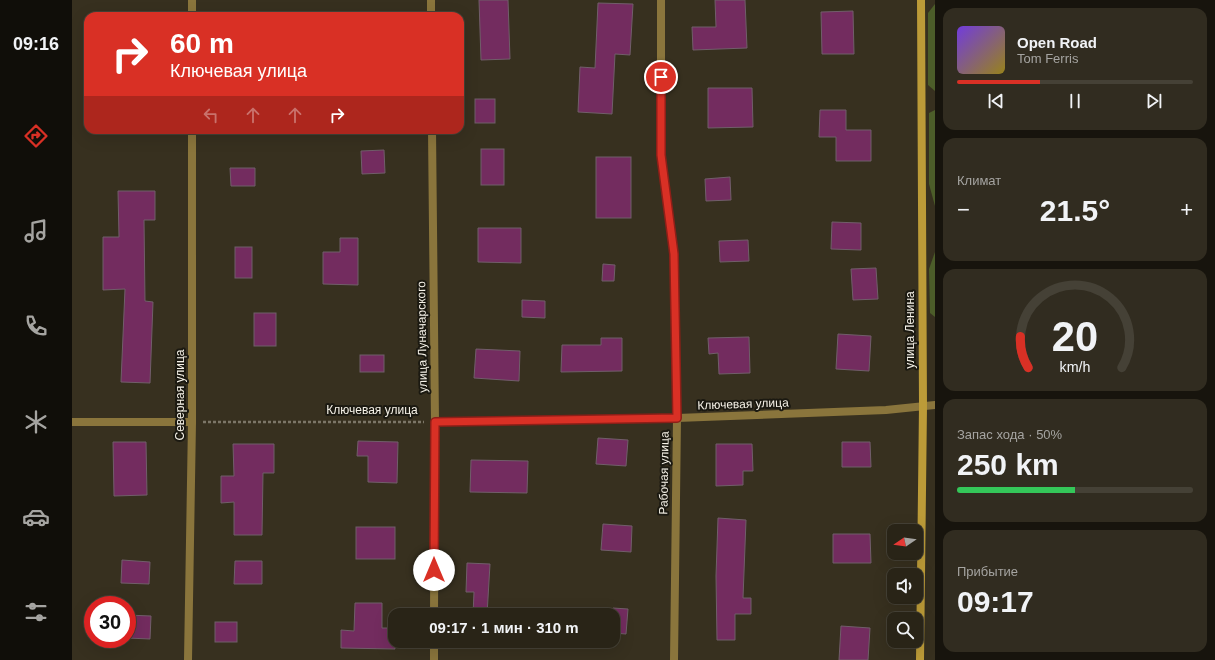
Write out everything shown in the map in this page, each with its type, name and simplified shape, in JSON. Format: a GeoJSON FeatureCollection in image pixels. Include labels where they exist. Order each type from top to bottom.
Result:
{"type":"FeatureCollection","features":[{"type":"Feature","properties":{"kind":"main road","name":"улица Ленина"},"geometry":{"type":"LineString","coordinates":[[920,660],[923,406],[921,0]]}},
{"type":"Feature","properties":{"kind":"street"},"geometry":{"type":"LineString","coordinates":[[192,0],[192,12]]}},
{"type":"Feature","properties":{"kind":"street"},"geometry":{"type":"LineString","coordinates":[[431,0],[431,12]]}},
{"type":"Feature","properties":{"kind":"street","name":"Рабочая улица"},"geometry":{"type":"LineString","coordinates":[[662,0],[661,155],[674,254],[677,418],[674,660]]}},
{"type":"Feature","properties":{"kind":"street","name":"Северная улица"},"geometry":{"type":"LineString","coordinates":[[188,660],[192,422],[192,134]]}},
{"type":"Feature","properties":{"kind":"street","name":"улица Луначарского"},"geometry":{"type":"LineString","coordinates":[[432,134],[435,422],[434,608]]}},
{"type":"Feature","properties":{"kind":"street","name":"Ключевая улица"},"geometry":{"type":"LineString","coordinates":[[435,422],[677,418],[886,410],[935,405]]}},
{"type":"Feature","properties":{"kind":"street"},"geometry":{"type":"LineString","coordinates":[[72,422],[192,422]]}},
{"type":"Feature","properties":{"kind":"street"},"geometry":{"type":"LineString","coordinates":[[434,648],[434,660]]}},
{"type":"Feature","properties":{"kind":"path","name":"Ключевая улица"},"geometry":{"type":"LineString","coordinates":[[192,422],[435,422]]}},
{"type":"Feature","properties":{"kind":"green space"},"geometry":{"type":"Polygon","coordinates":[[[935,4],[935,91],[928,85],[928,13],[935,4]]]}},
{"type":"Feature","properties":{"kind":"green space"},"geometry":{"type":"Polygon","coordinates":[[[935,110],[935,206],[929,184],[929,113],[935,110]]]}},
{"type":"Feature","properties":{"kind":"green space"},"geometry":{"type":"Polygon","coordinates":[[[935,252],[935,317],[930,313],[929,269],[935,252]]]}},
{"type":"Feature","properties":{"kind":"building"},"geometry":{"type":"Polygon","coordinates":[[[479,0],[508,0],[510,59],[481,60],[479,0]]]}},
{"type":"Feature","properties":{"kind":"building"},"geometry":{"type":"Polygon","coordinates":[[[715,0],[745,0],[747,48],[693,50],[692,27],[716,27],[715,0]]]}},
{"type":"Feature","properties":{"kind":"building"},"geometry":{"type":"Polygon","coordinates":[[[598,3],[633,4],[630,55],[615,54],[612,114],[578,112],[580,67],[595,68],[598,3]]]}},
{"type":"Feature","properties":{"kind":"building"},"geometry":{"type":"Polygon","coordinates":[[[853,11],[854,54],[822,54],[821,12],[853,11]]]}},
{"type":"Feature","properties":{"kind":"building"},"geometry":{"type":"Polygon","coordinates":[[[708,88],[752,88],[753,127],[708,128],[708,88]]]}},
{"type":"Feature","properties":{"kind":"building"},"geometry":{"type":"Polygon","coordinates":[[[475,99],[495,99],[495,123],[475,123],[475,99]]]}},
{"type":"Feature","properties":{"kind":"building"},"geometry":{"type":"Polygon","coordinates":[[[820,110],[846,110],[846,130],[871,130],[871,161],[836,161],[836,137],[819,137],[820,110]]]}},
{"type":"Feature","properties":{"kind":"building"},"geometry":{"type":"Polygon","coordinates":[[[481,149],[504,149],[504,185],[481,185],[481,149]]]}},
{"type":"Feature","properties":{"kind":"building"},"geometry":{"type":"Polygon","coordinates":[[[384,150],[385,173],[362,174],[361,151],[384,150]]]}},
{"type":"Feature","properties":{"kind":"building"},"geometry":{"type":"Polygon","coordinates":[[[596,157],[631,157],[631,218],[596,218],[596,157]]]}},
{"type":"Feature","properties":{"kind":"building"},"geometry":{"type":"Polygon","coordinates":[[[230,168],[255,168],[255,186],[231,186],[230,168]]]}},
{"type":"Feature","properties":{"kind":"building"},"geometry":{"type":"Polygon","coordinates":[[[730,177],[731,200],[706,201],[705,179],[730,177]]]}},
{"type":"Feature","properties":{"kind":"building"},"geometry":{"type":"Polygon","coordinates":[[[118,191],[155,191],[155,220],[144,220],[145,301],[153,302],[150,383],[121,382],[125,289],[103,290],[103,237],[119,237],[118,191]]]}},
{"type":"Feature","properties":{"kind":"building"},"geometry":{"type":"Polygon","coordinates":[[[832,222],[861,223],[861,250],[831,249],[832,222]]]}},
{"type":"Feature","properties":{"kind":"building"},"geometry":{"type":"Polygon","coordinates":[[[478,228],[521,228],[521,263],[478,262],[478,228]]]}},
{"type":"Feature","properties":{"kind":"building"},"geometry":{"type":"Polygon","coordinates":[[[340,238],[358,238],[358,285],[323,284],[323,252],[340,252],[340,238]]]}},
{"type":"Feature","properties":{"kind":"building"},"geometry":{"type":"Polygon","coordinates":[[[748,240],[749,261],[720,262],[719,241],[748,240]]]}},
{"type":"Feature","properties":{"kind":"building"},"geometry":{"type":"Polygon","coordinates":[[[235,247],[252,247],[252,278],[235,278],[235,247]]]}},
{"type":"Feature","properties":{"kind":"building"},"geometry":{"type":"Polygon","coordinates":[[[603,264],[615,265],[614,281],[602,281],[603,264]]]}},
{"type":"Feature","properties":{"kind":"building"},"geometry":{"type":"Polygon","coordinates":[[[876,268],[878,299],[853,300],[851,269],[876,268]]]}},
{"type":"Feature","properties":{"kind":"building"},"geometry":{"type":"Polygon","coordinates":[[[522,300],[545,301],[545,318],[522,317],[522,300]]]}},
{"type":"Feature","properties":{"kind":"building"},"geometry":{"type":"Polygon","coordinates":[[[254,313],[276,313],[276,346],[254,346],[254,313]]]}},
{"type":"Feature","properties":{"kind":"building"},"geometry":{"type":"Polygon","coordinates":[[[838,334],[871,336],[869,371],[836,369],[838,334]]]}},
{"type":"Feature","properties":{"kind":"building"},"geometry":{"type":"Polygon","coordinates":[[[749,337],[750,373],[719,374],[718,353],[709,354],[708,338],[749,337]]]}},
{"type":"Feature","properties":{"kind":"building"},"geometry":{"type":"Polygon","coordinates":[[[601,338],[622,338],[622,371],[561,372],[562,345],[601,345],[601,338]]]}},
{"type":"Feature","properties":{"kind":"building"},"geometry":{"type":"Polygon","coordinates":[[[476,349],[520,351],[519,381],[474,378],[476,349]]]}},
{"type":"Feature","properties":{"kind":"building"},"geometry":{"type":"Polygon","coordinates":[[[360,355],[384,355],[384,372],[360,372],[360,355]]]}},
{"type":"Feature","properties":{"kind":"building"},"geometry":{"type":"Polygon","coordinates":[[[598,438],[628,440],[626,466],[596,464],[598,438]]]}},
{"type":"Feature","properties":{"kind":"building"},"geometry":{"type":"Polygon","coordinates":[[[358,441],[398,442],[397,483],[368,482],[368,456],[357,456],[358,441]]]}},
{"type":"Feature","properties":{"kind":"building"},"geometry":{"type":"Polygon","coordinates":[[[113,442],[146,442],[147,495],[114,496],[113,442]]]}},
{"type":"Feature","properties":{"kind":"building"},"geometry":{"type":"Polygon","coordinates":[[[842,442],[870,442],[871,467],[842,467],[842,442]]]}},
{"type":"Feature","properties":{"kind":"building"},"geometry":{"type":"Polygon","coordinates":[[[233,444],[274,444],[274,473],[263,473],[262,535],[234,535],[234,502],[221,503],[221,476],[234,476],[233,444]]]}},
{"type":"Feature","properties":{"kind":"building"},"geometry":{"type":"Polygon","coordinates":[[[716,444],[752,444],[753,471],[743,471],[743,485],[716,486],[716,444]]]}},
{"type":"Feature","properties":{"kind":"building"},"geometry":{"type":"Polygon","coordinates":[[[471,460],[528,461],[527,493],[470,492],[471,460]]]}},
{"type":"Feature","properties":{"kind":"building"},"geometry":{"type":"Polygon","coordinates":[[[718,518],[746,520],[743,598],[751,598],[751,614],[735,614],[735,640],[717,640],[716,576],[718,518]]]}},
{"type":"Feature","properties":{"kind":"building"},"geometry":{"type":"Polygon","coordinates":[[[603,524],[632,526],[631,552],[601,550],[603,524]]]}},
{"type":"Feature","properties":{"kind":"building"},"geometry":{"type":"Polygon","coordinates":[[[356,527],[395,527],[395,559],[356,559],[356,527]]]}},
{"type":"Feature","properties":{"kind":"building"},"geometry":{"type":"Polygon","coordinates":[[[833,534],[870,534],[871,563],[833,563],[833,534]]]}},
{"type":"Feature","properties":{"kind":"building"},"geometry":{"type":"Polygon","coordinates":[[[122,560],[150,562],[149,584],[121,583],[122,560]]]}},
{"type":"Feature","properties":{"kind":"building"},"geometry":{"type":"Polygon","coordinates":[[[235,561],[262,561],[262,584],[234,584],[235,561]]]}},
{"type":"Feature","properties":{"kind":"building"},"geometry":{"type":"Polygon","coordinates":[[[467,563],[490,564],[487,608],[473,608],[474,592],[466,592],[467,563]]]}},
{"type":"Feature","properties":{"kind":"building"},"geometry":{"type":"Polygon","coordinates":[[[355,603],[382,603],[382,628],[388,628],[388,648],[395,649],[341,648],[341,630],[354,631],[355,603]]]}},
{"type":"Feature","properties":{"kind":"building"},"geometry":{"type":"Polygon","coordinates":[[[620,608],[628,609],[626,634],[620,634],[620,608]]]}},
{"type":"Feature","properties":{"kind":"building"},"geometry":{"type":"Polygon","coordinates":[[[136,615],[151,616],[150,639],[136,638],[136,615]]]}},
{"type":"Feature","properties":{"kind":"building"},"geometry":{"type":"Polygon","coordinates":[[[215,622],[237,622],[237,642],[215,642],[215,622]]]}},
{"type":"Feature","properties":{"kind":"building"},"geometry":{"type":"Polygon","coordinates":[[[841,626],[870,628],[868,660],[839,660],[841,626]]]}},
{"type":"Feature","properties":{"kind":"route"},"geometry":{"type":"LineString","coordinates":[[434,570],[435,422],[677,418],[674,254],[661,155],[661,77]]}}]}
